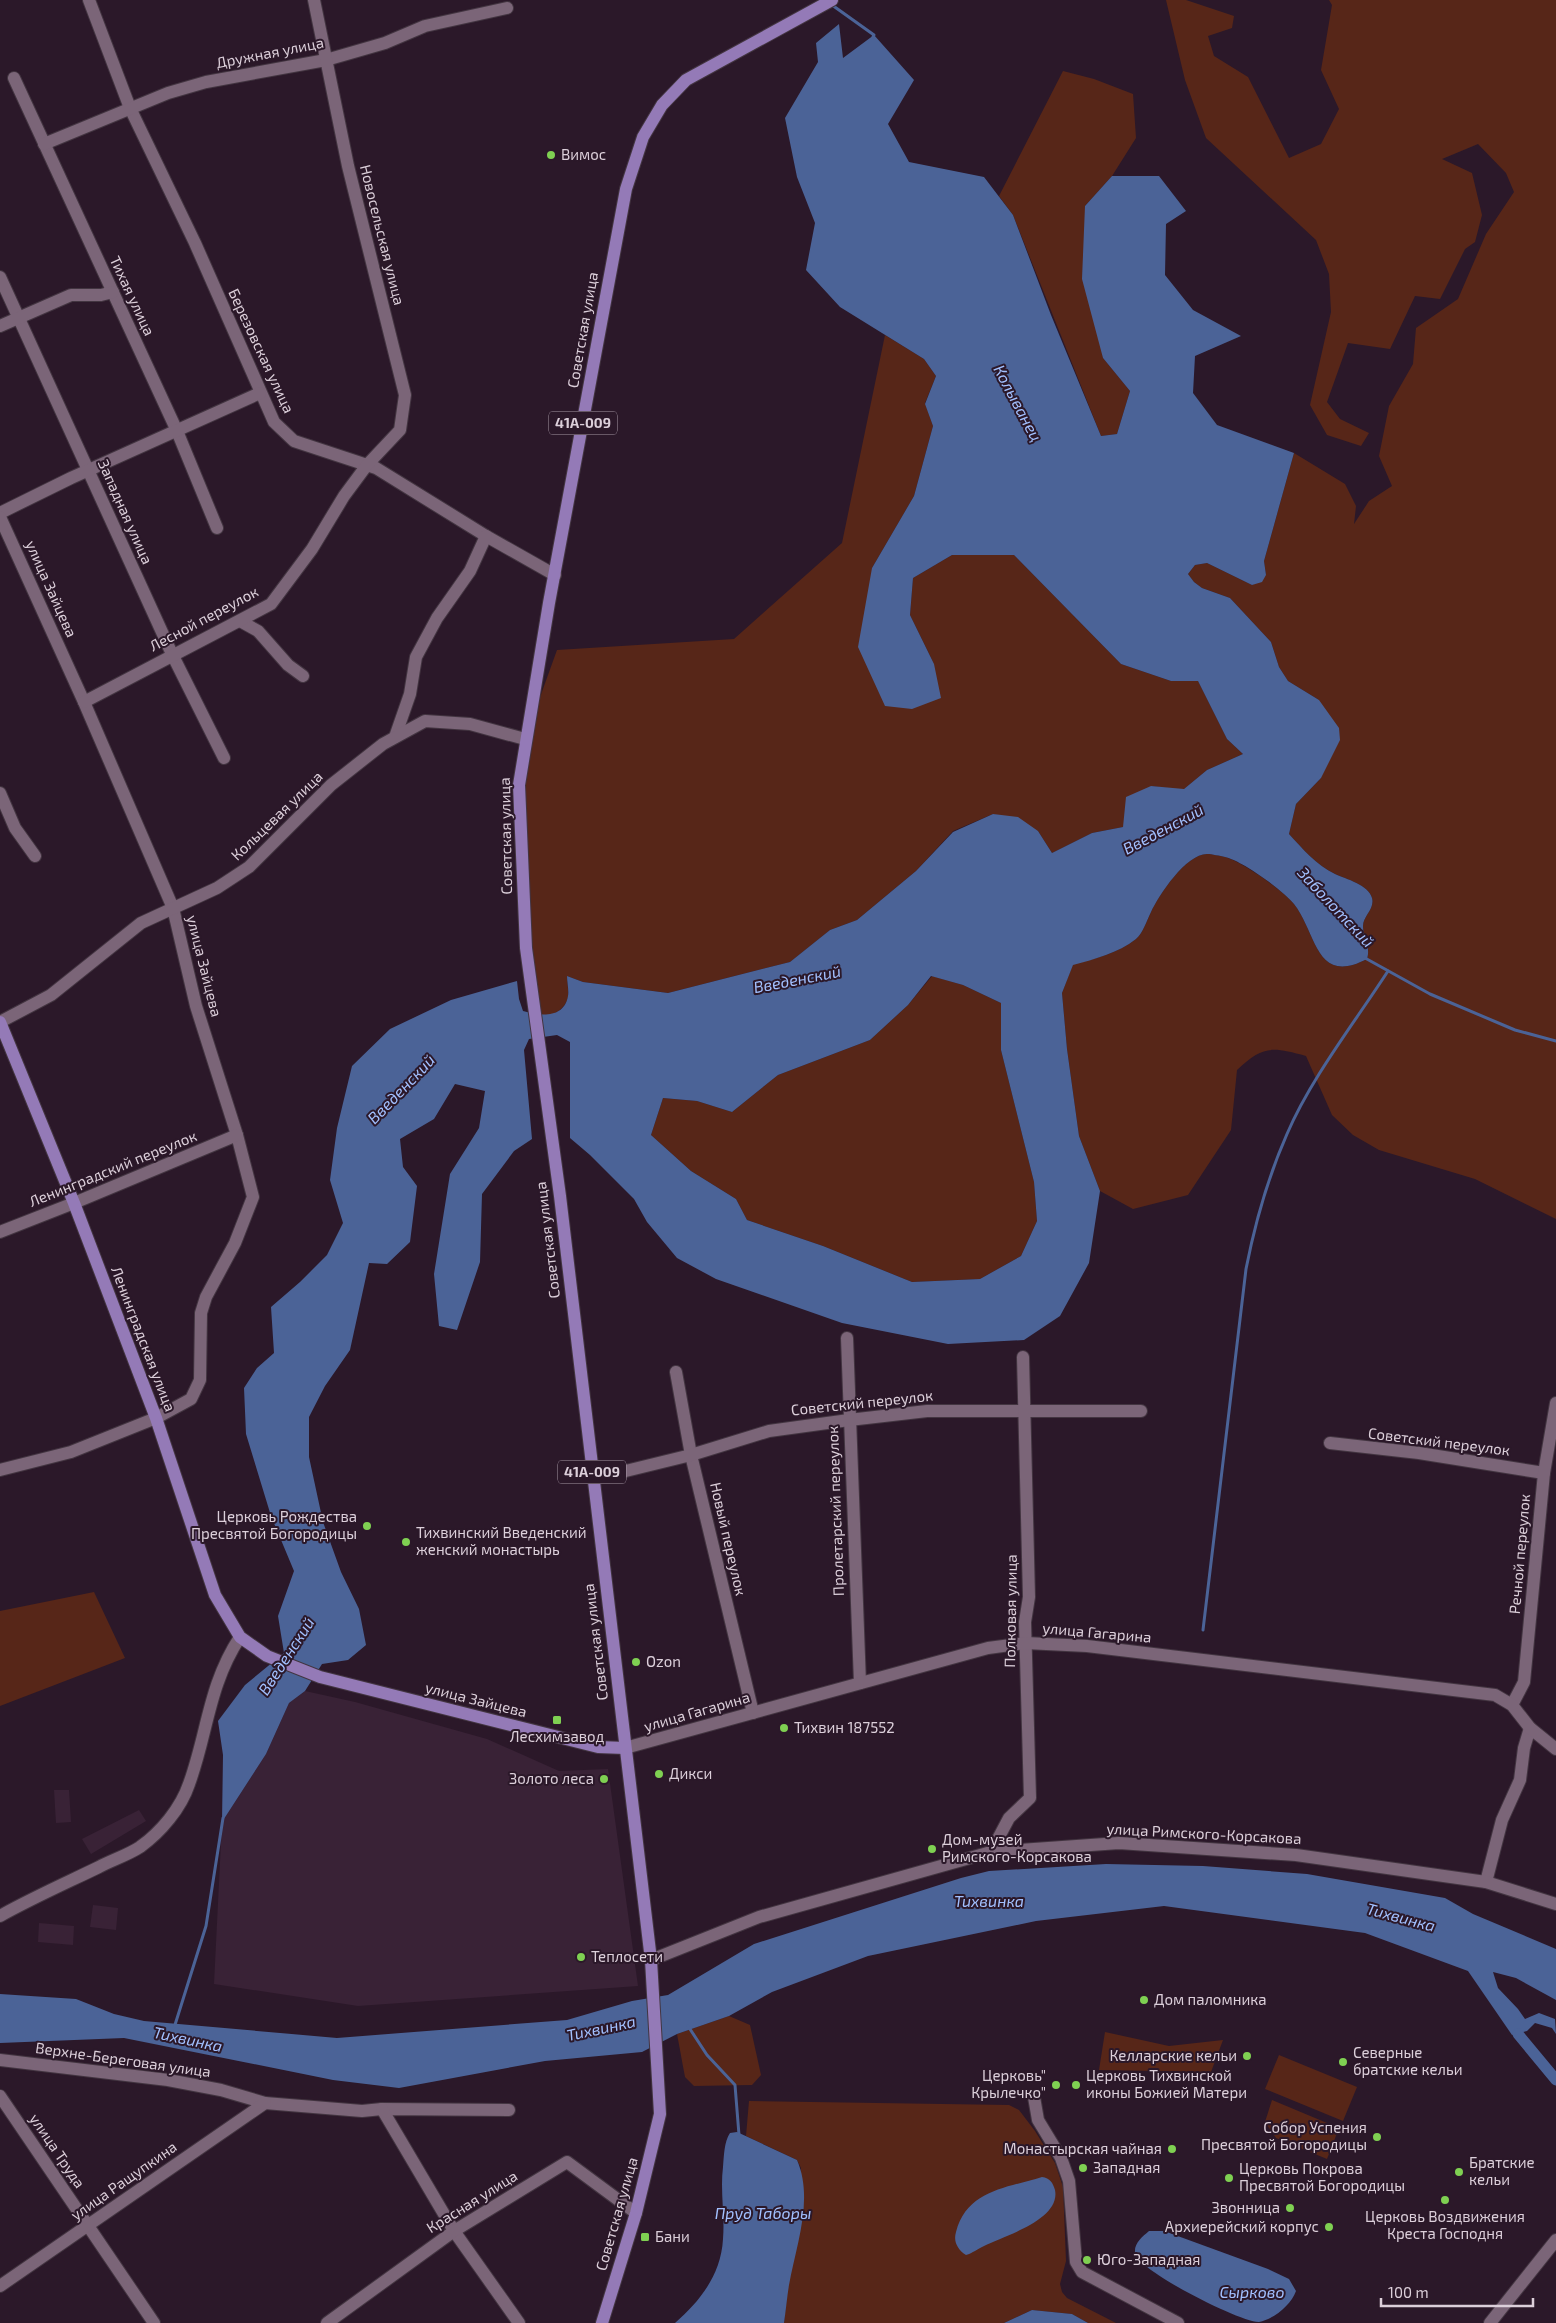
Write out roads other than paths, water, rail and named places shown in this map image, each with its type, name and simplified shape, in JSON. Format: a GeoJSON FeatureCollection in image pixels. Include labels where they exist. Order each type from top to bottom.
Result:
{"type":"FeatureCollection","features":[{"type":"Feature","properties":{"kind":"main road","name":"Советская улица"},"geometry":{"type":"LineString","coordinates":[[625,1748],[539,1036],[526,948],[519,785],[525,739],[626,189],[643,137],[662,105],[686,80],[832,0]]}},
{"type":"Feature","properties":{"kind":"main road","name":"Ленинградская улица"},"geometry":{"type":"LineString","coordinates":[[0,1022],[74,1204],[156,1418],[215,1595],[240,1637],[267,1656]]}},
{"type":"Feature","properties":{"kind":"main road","name":"улица Зайцева"},"geometry":{"type":"LineString","coordinates":[[267,1656],[320,1677],[598,1747],[625,1748]]}},
{"type":"Feature","properties":{"kind":"main road","name":"41А-009"},"geometry":{"type":"LineString","coordinates":[[625,1748],[631,1776],[652,1960]]}},
{"type":"Feature","properties":{"kind":"main road","name":"Советская улица"},"geometry":{"type":"LineString","coordinates":[[602,2323],[636,2213],[660,2114],[652,1960]]}},
{"type":"Feature","properties":{"kind":"street","name":"Березовская улица"},"geometry":{"type":"LineString","coordinates":[[89,0],[130,108],[195,243],[274,422],[294,441],[376,468],[486,536],[555,575]]}},
{"type":"Feature","properties":{"kind":"street","name":"Новосельская улица"},"geometry":{"type":"LineString","coordinates":[[314,0],[348,166],[405,395],[400,430],[367,465]]}},
{"type":"Feature","properties":{"kind":"street","name":"Дружная улица"},"geometry":{"type":"LineString","coordinates":[[44,144],[168,93],[206,82],[326,60],[385,44],[426,26],[507,8]]}},
{"type":"Feature","properties":{"kind":"street","name":"Тихая улица"},"geometry":{"type":"LineString","coordinates":[[14,78],[177,432],[217,528]]}},
{"type":"Feature","properties":{"kind":"street","name":"Западная улица"},"geometry":{"type":"LineString","coordinates":[[0,277],[172,654],[224,758]]}},
{"type":"Feature","properties":{"kind":"street"},"geometry":{"type":"LineString","coordinates":[[0,326],[71,295],[101,295],[113,292]]}},
{"type":"Feature","properties":{"kind":"street"},"geometry":{"type":"LineString","coordinates":[[0,513],[88,470],[177,432],[260,393]]}},
{"type":"Feature","properties":{"kind":"street","name":"Лесной переулок"},"geometry":{"type":"LineString","coordinates":[[84,702],[172,654],[271,604],[312,549],[344,496],[367,465]]}},
{"type":"Feature","properties":{"kind":"street","name":"улица Зайцева"},"geometry":{"type":"LineString","coordinates":[[0,517],[84,702],[173,908],[196,1006],[237,1135],[253,1197],[235,1243],[206,1297],[201,1313],[200,1380],[191,1400],[156,1418],[70,1452],[0,1470]]}},
{"type":"Feature","properties":{"kind":"street"},"geometry":{"type":"LineString","coordinates":[[395,737],[410,694],[416,657],[437,618],[470,571],[486,536]]}},
{"type":"Feature","properties":{"kind":"street"},"geometry":{"type":"LineString","coordinates":[[240,621],[258,631],[288,665],[303,676]]}},
{"type":"Feature","properties":{"kind":"street","name":"Кольцевая улица"},"geometry":{"type":"LineString","coordinates":[[0,1022],[51,994],[140,923],[217,888],[250,867],[331,785],[383,744],[395,737],[426,721],[470,724],[525,739]]}},
{"type":"Feature","properties":{"kind":"street"},"geometry":{"type":"LineString","coordinates":[[0,793],[15,828],[35,856]]}},
{"type":"Feature","properties":{"kind":"street","name":"Ленинградский переулок"},"geometry":{"type":"LineString","coordinates":[[0,1232],[74,1204],[237,1135]]}},
{"type":"Feature","properties":{"kind":"street","name":"Пролетарский переулок"},"geometry":{"type":"LineString","coordinates":[[847,1338],[860,1683]]}},
{"type":"Feature","properties":{"kind":"street","name":"Полковая улица"},"geometry":{"type":"LineString","coordinates":[[991,1852],[1009,1818],[1030,1798],[1026,1643],[1029,1597],[1023,1357]]}},
{"type":"Feature","properties":{"kind":"street","name":"Новый переулок"},"geometry":{"type":"LineString","coordinates":[[676,1372],[691,1455],[753,1713]]}},
{"type":"Feature","properties":{"kind":"street","name":"Речной переулок"},"geometry":{"type":"LineString","coordinates":[[1512,1705],[1524,1682],[1544,1473],[1556,1403]]}},
{"type":"Feature","properties":{"kind":"street","name":"Советский переулок"},"geometry":{"type":"LineString","coordinates":[[593,1479],[691,1455],[769,1431],[849,1420],[927,1411],[1141,1411]]}},
{"type":"Feature","properties":{"kind":"street","name":"Советский переулок"},"geometry":{"type":"LineString","coordinates":[[1330,1443],[1419,1453],[1544,1473]]}},
{"type":"Feature","properties":{"kind":"street"},"geometry":{"type":"LineString","coordinates":[[0,1916],[140,1847],[163,1826],[175,1811],[189,1786],[209,1706],[222,1668],[240,1637]]}},
{"type":"Feature","properties":{"kind":"street","name":"улица Гагарина"},"geometry":{"type":"LineString","coordinates":[[625,1748],[988,1648],[1026,1643],[1086,1646],[1495,1695],[1512,1705],[1530,1728],[1556,1749]]}},
{"type":"Feature","properties":{"kind":"street"},"geometry":{"type":"LineString","coordinates":[[1486,1882],[1502,1820],[1520,1780],[1524,1748],[1530,1728]]}},
{"type":"Feature","properties":{"kind":"street","name":"улица Римского-Корсакова"},"geometry":{"type":"LineString","coordinates":[[652,1960],[759,1916],[991,1852],[1118,1843],[1296,1855],[1486,1882],[1556,1904]]}},
{"type":"Feature","properties":{"kind":"street","name":"Верхне-Береговая улица"},"geometry":{"type":"LineString","coordinates":[[0,2060],[168,2080],[221,2090],[265,2103],[362,2111],[382,2109],[508,2110]]}},
{"type":"Feature","properties":{"kind":"street","name":"улица Труда"},"geometry":{"type":"LineString","coordinates":[[0,2096],[154,2323]]}},
{"type":"Feature","properties":{"kind":"street"},"geometry":{"type":"LineString","coordinates":[[1034,2097],[1038,2120],[1061,2158],[1069,2181],[1076,2262],[1082,2272],[1178,2323]]}},
{"type":"Feature","properties":{"kind":"street","name":"улица Ращупкина"},"geometry":{"type":"LineString","coordinates":[[0,2286],[265,2103]]}},
{"type":"Feature","properties":{"kind":"street"},"geometry":{"type":"LineString","coordinates":[[382,2109],[454,2231],[519,2323]]}},
{"type":"Feature","properties":{"kind":"street","name":"Красная улица"},"geometry":{"type":"LineString","coordinates":[[327,2323],[454,2231],[567,2162],[636,2213]]}},
{"type":"Feature","properties":{"kind":"street"},"geometry":{"type":"LineString","coordinates":[[1490,2323],[1556,2240]]}},
{"type":"Feature","properties":{"kind":"water"},"geometry":{"type":"Polygon","coordinates":[[[839,24],[843,58],[874,35],[914,80],[888,124],[909,162],[984,177],[1013,215],[1051,315],[1101,436],[1117,434],[1130,391],[1103,358],[1082,279],[1085,206],[1112,176],[1159,176],[1186,211],[1166,224],[1165,275],[1193,310],[1241,336],[1195,356],[1193,393],[1217,425],[1294,453],[1264,561],[1266,575],[1262,582],[1252,585],[1207,563],[1195,565],[1188,574],[1202,588],[1230,598],[1271,642],[1279,667],[1288,681],[1319,700],[1339,728],[1340,740],[1321,778],[1296,804],[1289,834],[1322,866],[1362,886],[1370,893],[1372,906],[1363,926],[1368,950],[1367,959],[1350,966],[1337,966],[1327,961],[1313,941],[1302,916],[1289,898],[1262,877],[1232,859],[1207,854],[1191,861],[1174,877],[1160,896],[1143,930],[1136,939],[1114,952],[1073,965],[1062,993],[1067,1049],[1079,1136],[1100,1191],[1089,1263],[1060,1316],[1024,1340],[948,1344],[842,1323],[716,1279],[677,1258],[647,1222],[634,1199],[570,1138],[570,1042],[557,1035],[529,1039],[524,1050],[532,1139],[514,1151],[482,1194],[480,1262],[457,1330],[439,1326],[434,1274],[450,1174],[479,1128],[485,1091],[455,1084],[434,1119],[400,1139],[403,1167],[417,1186],[410,1242],[387,1264],[369,1263],[350,1350],[325,1386],[309,1417],[309,1457],[323,1522],[341,1572],[359,1609],[366,1645],[348,1660],[322,1664],[305,1691],[289,1703],[266,1754],[222,1822],[223,1755],[218,1721],[245,1685],[284,1653],[278,1616],[294,1571],[271,1516],[246,1434],[244,1388],[257,1368],[274,1353],[271,1307],[327,1255],[343,1223],[330,1180],[337,1128],[352,1066],[390,1029],[451,1000],[517,981],[519,999],[523,1011],[544,1015],[562,1009],[566,1003],[568,994],[567,976],[583,982],[668,993],[790,962],[830,930],[857,920],[916,871],[953,832],[993,814],[1018,817],[1038,831],[1052,853],[1092,833],[1123,827],[1126,797],[1151,786],[1184,789],[1207,770],[1243,754],[1227,739],[1198,681],[1171,681],[1121,664],[1014,555],[952,555],[913,578],[910,615],[934,664],[941,698],[912,709],[885,706],[858,647],[872,568],[914,496],[933,426],[925,404],[936,376],[924,359],[840,307],[806,270],[815,223],[797,177],[785,118],[818,62],[816,43],[839,24]],[[931,976],[908,1005],[870,1040],[778,1075],[732,1112],[697,1101],[663,1098],[651,1135],[691,1171],[736,1199],[747,1220],[823,1246],[912,1282],[980,1279],[1021,1256],[1037,1221],[1034,1182],[1001,1050],[1001,1003],[963,985],[931,976]]]}},
{"type":"Feature","properties":{"kind":"water","name":"Тихвинка"},"geometry":{"type":"Polygon","coordinates":[[[1106,1864],[1203,1866],[1307,1874],[1445,1898],[1473,1914],[1556,1949],[1556,2000],[1516,1978],[1493,1972],[1498,1988],[1525,2019],[1539,2013],[1555,2019],[1556,2034],[1552,2028],[1535,2023],[1527,2031],[1512,2035],[1468,1971],[1365,1933],[1164,1906],[1036,1921],[868,1956],[772,1992],[729,2016],[677,2034],[642,2052],[545,2061],[399,2088],[333,2080],[124,2038],[0,2043],[0,1994],[76,1999],[114,2014],[144,2021],[337,2038],[567,2020],[632,2001],[668,1995],[754,1944],[961,1878],[989,1871],[1106,1864]]]}},
{"type":"Feature","properties":{"kind":"water","name":"Пруд Таборы"},"geometry":{"type":"Polygon","coordinates":[[[737,2132],[797,2160],[802,2175],[804,2206],[784,2323],[675,2323],[701,2296],[714,2276],[718,2264],[723,2239],[722,2176],[725,2149],[730,2133],[737,2132]]]}},
{"type":"Feature","properties":{"kind":"water"},"geometry":{"type":"Polygon","coordinates":[[[1042,2177],[1051,2181],[1055,2190],[1054,2201],[1049,2210],[1029,2226],[1017,2232],[966,2255],[961,2251],[955,2236],[961,2218],[969,2207],[979,2199],[1002,2188],[1042,2177]]]}},
{"type":"Feature","properties":{"kind":"water","name":"Сырково"},"geometry":{"type":"Polygon","coordinates":[[[1149,2231],[1164,2231],[1268,2269],[1289,2279],[1296,2291],[1294,2296],[1276,2315],[1259,2322],[1233,2314],[1192,2295],[1153,2272],[1140,2261],[1135,2253],[1135,2249],[1139,2240],[1149,2231]]]}},
{"type":"Feature","properties":{"kind":"water"},"geometry":{"type":"Polygon","coordinates":[[[1032,2310],[1072,2314],[1088,2323],[1004,2323],[1032,2310]]]}},
{"type":"Feature","properties":{"kind":"waterway","name":"Колыванец"},"geometry":{"type":"LineString","coordinates":[[832,5],[874,35],[873,37]]}},
{"type":"Feature","properties":{"kind":"waterway","name":"Заболотский"},"geometry":{"type":"LineString","coordinates":[[1365,958],[1430,994],[1515,1030],[1556,1041]]}},
{"type":"Feature","properties":{"kind":"waterway"},"geometry":{"type":"LineString","coordinates":[[1203,1630],[1246,1269],[1258,1217],[1268,1183],[1287,1134],[1308,1092],[1388,971]]}},
{"type":"Feature","properties":{"kind":"waterway","name":"Введенский"},"geometry":{"type":"LineString","coordinates":[[174,2028],[206,1926],[223,1818]]}},
{"type":"Feature","properties":{"kind":"waterway"},"geometry":{"type":"LineString","coordinates":[[688,2026],[707,2055],[735,2085],[739,2135]]}},
{"type":"Feature","properties":{"kind":"waterway"},"geometry":{"type":"LineString","coordinates":[[1518,2034],[1556,2080]]}},
{"type":"Feature","properties":{"kind":"place","name":"Вимос"},"geometry":{"type":"Point","coordinates":[551,155]}},
{"type":"Feature","properties":{"kind":"place","name":"Церковь Рождества Пресвятой Богородицы"},"geometry":{"type":"Point","coordinates":[367,1526]}},
{"type":"Feature","properties":{"kind":"place","name":"Тихвинский Введенский женский монастырь"},"geometry":{"type":"Point","coordinates":[406,1542]}},
{"type":"Feature","properties":{"kind":"place","name":"Ozon"},"geometry":{"type":"Point","coordinates":[636,1662]}},
{"type":"Feature","properties":{"kind":"place","name":"Лесхимзавод"},"geometry":{"type":"Point","coordinates":[557,1720]}},
{"type":"Feature","properties":{"kind":"place","name":"Тихвин 187552"},"geometry":{"type":"Point","coordinates":[784,1728]}},
{"type":"Feature","properties":{"kind":"place","name":"Дикси"},"geometry":{"type":"Point","coordinates":[659,1774]}},
{"type":"Feature","properties":{"kind":"place","name":"Золото леса"},"geometry":{"type":"Point","coordinates":[604,1779]}},
{"type":"Feature","properties":{"kind":"place","name":"Дом-музей Римского-Корсакова"},"geometry":{"type":"Point","coordinates":[932,1849]}},
{"type":"Feature","properties":{"kind":"place","name":"Теплосети"},"geometry":{"type":"Point","coordinates":[581,1957]}},
{"type":"Feature","properties":{"kind":"place","name":"Дом паломника"},"geometry":{"type":"Point","coordinates":[1144,2000]}},
{"type":"Feature","properties":{"kind":"place","name":"Келларские кельи"},"geometry":{"type":"Point","coordinates":[1247,2056]}},
{"type":"Feature","properties":{"kind":"place","name":"Северные братские кельи"},"geometry":{"type":"Point","coordinates":[1343,2062]}},
{"type":"Feature","properties":{"kind":"place","name":"Церковь\" Крылечко\""},"geometry":{"type":"Point","coordinates":[1056,2085]}},
{"type":"Feature","properties":{"kind":"place","name":"Церковь Тихвинской иконы Божией Матери"},"geometry":{"type":"Point","coordinates":[1076,2085]}},
{"type":"Feature","properties":{"kind":"place","name":"Собор Успения Пресвятой Богородицы"},"geometry":{"type":"Point","coordinates":[1377,2137]}},
{"type":"Feature","properties":{"kind":"place","name":"Монастырская чайная"},"geometry":{"type":"Point","coordinates":[1172,2149]}},
{"type":"Feature","properties":{"kind":"place","name":"Западная"},"geometry":{"type":"Point","coordinates":[1083,2168]}},
{"type":"Feature","properties":{"kind":"place","name":"Братские кельи"},"geometry":{"type":"Point","coordinates":[1459,2172]}},
{"type":"Feature","properties":{"kind":"place","name":"Церковь Покрова Пресвятой Богородицы"},"geometry":{"type":"Point","coordinates":[1229,2178]}},
{"type":"Feature","properties":{"kind":"place","name":"Церковь Воздвижения Креста Господня"},"geometry":{"type":"Point","coordinates":[1445,2200]}},
{"type":"Feature","properties":{"kind":"place","name":"Звонница"},"geometry":{"type":"Point","coordinates":[1290,2208]}},
{"type":"Feature","properties":{"kind":"place","name":"Архиерейский корпус"},"geometry":{"type":"Point","coordinates":[1329,2227]}},
{"type":"Feature","properties":{"kind":"place","name":"Бани"},"geometry":{"type":"Point","coordinates":[645,2237]}},
{"type":"Feature","properties":{"kind":"place","name":"Юго-Западная"},"geometry":{"type":"Point","coordinates":[1087,2260]}}]}
